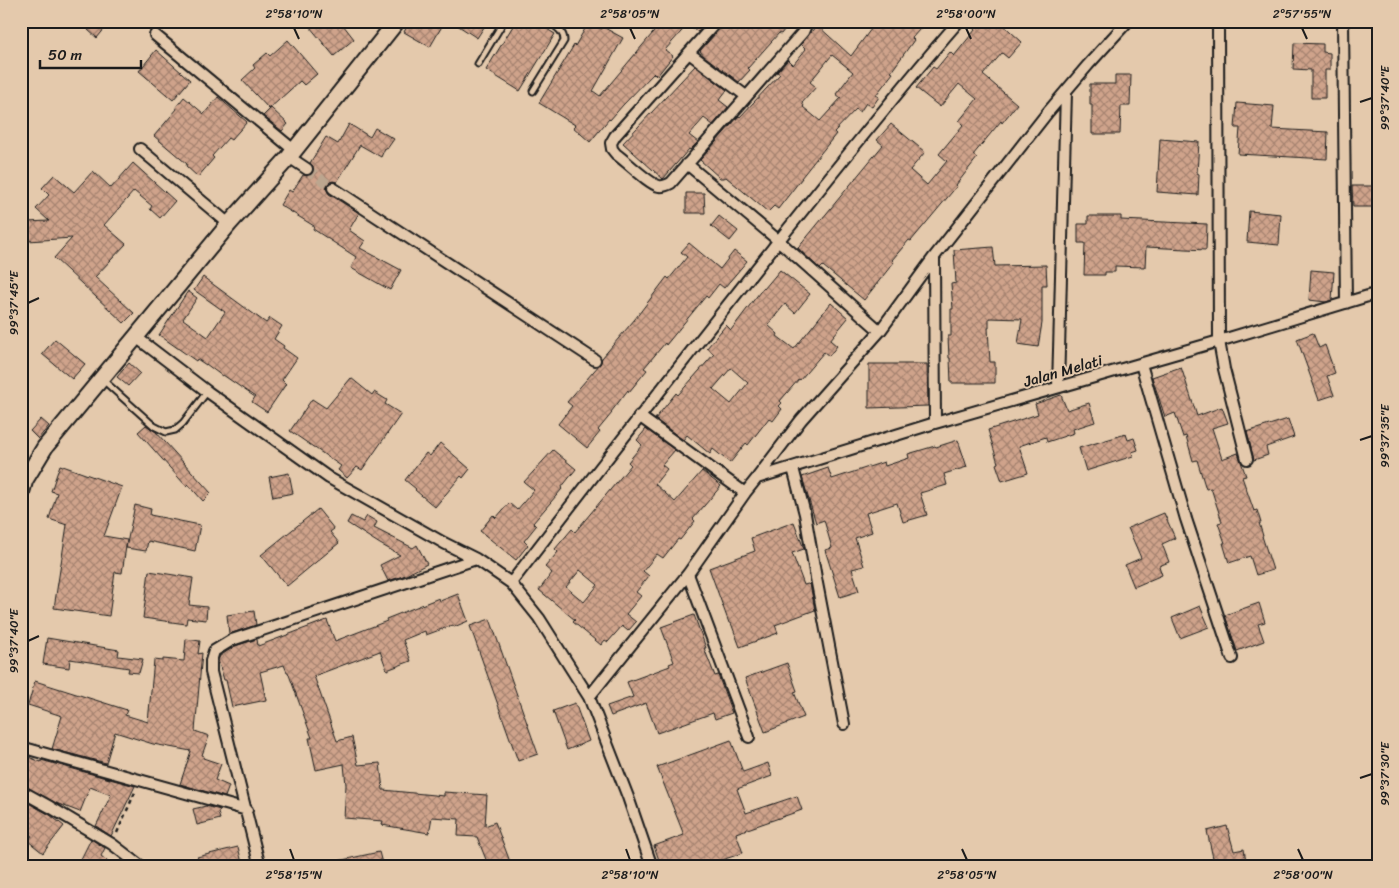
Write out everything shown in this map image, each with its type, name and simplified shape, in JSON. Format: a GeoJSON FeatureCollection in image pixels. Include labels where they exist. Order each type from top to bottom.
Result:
{"type":"FeatureCollection","features":[{"type":"Feature","properties":{"kind":"main road"},"geometry":{"type":"LineString","coordinates":[[21,494],[25,480],[45,447],[230,224],[292,154],[397,21]]}},
{"type":"Feature","properties":{"kind":"street"},"geometry":{"type":"LineString","coordinates":[[716,21],[615,136],[611,143],[612,149],[616,154],[658,186],[671,183],[688,164],[803,32],[806,25],[805,21]]}},
{"type":"Feature","properties":{"kind":"street"},"geometry":{"type":"LineString","coordinates":[[511,583],[639,416],[906,81],[959,21]]}},
{"type":"Feature","properties":{"kind":"street"},"geometry":{"type":"LineString","coordinates":[[590,697],[688,574],[745,492],[801,420],[880,331],[934,257],[1066,92],[1128,21]]}},
{"type":"Feature","properties":{"kind":"street"},"geometry":{"type":"LineString","coordinates":[[1218,21],[1219,341],[1246,459]]}},
{"type":"Feature","properties":{"kind":"street"},"geometry":{"type":"LineString","coordinates":[[1343,21],[1346,303]]}},
{"type":"Feature","properties":{"kind":"street"},"geometry":{"type":"LineString","coordinates":[[155,35],[292,154],[306,169]]}},
{"type":"Feature","properties":{"kind":"street"},"geometry":{"type":"LineString","coordinates":[[688,53],[746,96]]}},
{"type":"Feature","properties":{"kind":"street"},"geometry":{"type":"LineString","coordinates":[[1058,387],[1066,92]]}},
{"type":"Feature","properties":{"kind":"street"},"geometry":{"type":"LineString","coordinates":[[140,149],[230,224]]}},
{"type":"Feature","properties":{"kind":"street"},"geometry":{"type":"LineString","coordinates":[[688,164],[779,241],[880,331]]}},
{"type":"Feature","properties":{"kind":"street"},"geometry":{"type":"LineString","coordinates":[[334,188],[594,360]]}},
{"type":"Feature","properties":{"kind":"street"},"geometry":{"type":"LineString","coordinates":[[934,257],[935,424]]}},
{"type":"Feature","properties":{"kind":"street","name":"Jalan Melati"},"geometry":{"type":"LineString","coordinates":[[757,478],[1378,293]]}},
{"type":"Feature","properties":{"kind":"street"},"geometry":{"type":"LineString","coordinates":[[136,337],[208,392],[329,478],[476,560],[511,583],[539,618],[590,697],[652,867]]}},
{"type":"Feature","properties":{"kind":"street"},"geometry":{"type":"LineString","coordinates":[[1141,364],[1186,519],[1232,658]]}},
{"type":"Feature","properties":{"kind":"street"},"geometry":{"type":"LineString","coordinates":[[639,416],[745,492]]}},
{"type":"Feature","properties":{"kind":"street"},"geometry":{"type":"LineString","coordinates":[[793,468],[805,514],[844,724]]}},
{"type":"Feature","properties":{"kind":"street"},"geometry":{"type":"LineString","coordinates":[[260,867],[211,672],[210,661],[214,651],[232,640],[476,560]]}},
{"type":"Feature","properties":{"kind":"street"},"geometry":{"type":"LineString","coordinates":[[688,574],[750,737]]}},
{"type":"Feature","properties":{"kind":"street"},"geometry":{"type":"LineString","coordinates":[[21,747],[246,810]]}},
{"type":"Feature","properties":{"kind":"street"},"geometry":{"type":"LineString","coordinates":[[21,791],[112,844],[142,867]]}},
{"type":"Feature","properties":{"kind":"lane"},"geometry":{"type":"LineString","coordinates":[[478,64],[504,21]]}},
{"type":"Feature","properties":{"kind":"lane"},"geometry":{"type":"LineString","coordinates":[[533,91],[564,41],[564,35],[549,21]]}},
{"type":"Feature","properties":{"kind":"lane"},"geometry":{"type":"LineString","coordinates":[[101,379],[154,426],[166,432],[175,430],[183,423],[208,392]]}},
{"type":"Feature","properties":{"kind":"path"},"geometry":{"type":"LineString","coordinates":[[112,844],[140,780]]}},
{"type":"Feature","properties":{"kind":"building"},"geometry":{"type":"Polygon","coordinates":[[[96,21],[100,21],[106,27],[97,38],[88,30],[96,21]]]}},
{"type":"Feature","properties":{"kind":"building"},"geometry":{"type":"Polygon","coordinates":[[[305,21],[340,21],[354,39],[334,56],[305,21]]]}},
{"type":"Feature","properties":{"kind":"building"},"geometry":{"type":"Polygon","coordinates":[[[410,21],[445,21],[430,47],[404,32],[410,21]]]}},
{"type":"Feature","properties":{"kind":"building"},"geometry":{"type":"Polygon","coordinates":[[[451,21],[488,21],[477,38],[451,21]]]}},
{"type":"Feature","properties":{"kind":"building"},"geometry":{"type":"Polygon","coordinates":[[[516,21],[534,21],[555,34],[520,91],[486,70],[516,21]]]}},
{"type":"Feature","properties":{"kind":"building"},"geometry":{"type":"Polygon","coordinates":[[[663,21],[708,21],[698,32],[688,24],[665,50],[673,56],[657,76],[654,73],[609,119],[590,142],[573,127],[575,125],[539,103],[589,22],[623,38],[593,91],[600,96],[663,21]]]}},
{"type":"Feature","properties":{"kind":"building"},"geometry":{"type":"Polygon","coordinates":[[[724,21],[791,21],[748,68],[750,70],[739,82],[700,51],[722,26],[724,21]]]}},
{"type":"Feature","properties":{"kind":"building"},"geometry":{"type":"Polygon","coordinates":[[[877,21],[927,21],[912,38],[914,40],[876,95],[879,97],[872,107],[866,103],[860,112],[856,109],[834,132],[836,134],[778,209],[774,206],[768,212],[726,177],[720,178],[700,160],[780,74],[777,72],[788,60],[793,65],[806,49],[801,44],[817,25],[851,56],[877,21]],[[832,55],[810,82],[816,87],[802,103],[803,107],[820,121],[841,98],[836,94],[853,72],[832,55]]]}},
{"type":"Feature","properties":{"kind":"building"},"geometry":{"type":"Polygon","coordinates":[[[966,21],[999,21],[1022,42],[1008,58],[1002,53],[983,75],[1017,104],[973,155],[977,158],[957,186],[911,241],[909,240],[892,260],[894,262],[864,300],[823,266],[820,269],[798,248],[883,145],[877,140],[891,124],[925,152],[910,170],[927,185],[947,161],[939,154],[963,125],[959,121],[977,99],[959,84],[940,107],[916,88],[933,67],[936,69],[950,52],[954,56],[975,30],[966,21]]]}},
{"type":"Feature","properties":{"kind":"building"},"geometry":{"type":"Polygon","coordinates":[[[288,40],[317,74],[304,85],[300,81],[269,109],[242,80],[255,68],[253,65],[267,53],[270,56],[288,40]]]}},
{"type":"Feature","properties":{"kind":"building"},"geometry":{"type":"Polygon","coordinates":[[[1294,43],[1323,44],[1323,52],[1330,53],[1330,70],[1325,70],[1325,98],[1311,98],[1311,70],[1293,69],[1294,43]]]}},
{"type":"Feature","properties":{"kind":"building"},"geometry":{"type":"Polygon","coordinates":[[[156,50],[190,80],[173,100],[139,71],[156,50]]]}},
{"type":"Feature","properties":{"kind":"building"},"geometry":{"type":"Polygon","coordinates":[[[695,66],[727,90],[719,100],[728,107],[713,125],[704,118],[689,135],[698,142],[689,149],[663,179],[623,143],[695,66]]]}},
{"type":"Feature","properties":{"kind":"building"},"geometry":{"type":"Polygon","coordinates":[[[1115,75],[1131,75],[1130,106],[1121,106],[1120,134],[1092,134],[1090,84],[1115,84],[1115,75]]]}},
{"type":"Feature","properties":{"kind":"building"},"geometry":{"type":"Polygon","coordinates":[[[184,97],[204,114],[218,97],[247,122],[231,140],[228,138],[212,156],[214,158],[198,177],[186,166],[187,164],[154,136],[177,109],[176,107],[184,97]]]}},
{"type":"Feature","properties":{"kind":"building"},"geometry":{"type":"Polygon","coordinates":[[[1237,103],[1274,106],[1272,129],[1328,132],[1327,159],[1238,154],[1240,128],[1235,128],[1237,103]]]}},
{"type":"Feature","properties":{"kind":"building"},"geometry":{"type":"Polygon","coordinates":[[[271,108],[288,124],[282,131],[263,116],[271,108]]]}},
{"type":"Feature","properties":{"kind":"building"},"geometry":{"type":"Polygon","coordinates":[[[349,124],[370,137],[375,128],[394,139],[387,149],[385,148],[381,157],[360,145],[337,182],[330,182],[326,188],[329,194],[359,213],[349,230],[365,241],[360,248],[401,270],[390,290],[351,268],[356,257],[313,229],[314,226],[280,205],[289,190],[292,192],[303,175],[307,176],[312,173],[313,166],[310,163],[326,137],[338,144],[349,124]]]}},
{"type":"Feature","properties":{"kind":"building"},"geometry":{"type":"Polygon","coordinates":[[[1160,139],[1199,142],[1198,195],[1157,192],[1160,139]]]}},
{"type":"Feature","properties":{"kind":"building"},"geometry":{"type":"Polygon","coordinates":[[[133,163],[175,201],[160,218],[150,209],[152,206],[134,191],[104,225],[126,244],[95,277],[134,313],[124,323],[54,258],[72,238],[28,241],[27,222],[49,221],[36,209],[49,195],[42,188],[54,175],[74,192],[93,171],[111,188],[133,163]]]}},
{"type":"Feature","properties":{"kind":"building"},"geometry":{"type":"Polygon","coordinates":[[[1352,186],[1378,186],[1378,207],[1353,207],[1352,186]]]}},
{"type":"Feature","properties":{"kind":"building"},"geometry":{"type":"Polygon","coordinates":[[[686,193],[704,193],[705,213],[686,213],[686,193]]]}},
{"type":"Feature","properties":{"kind":"building"},"geometry":{"type":"Polygon","coordinates":[[[1249,211],[1281,214],[1279,245],[1247,242],[1249,211]]]}},
{"type":"Feature","properties":{"kind":"building"},"geometry":{"type":"Polygon","coordinates":[[[719,216],[738,231],[730,241],[711,226],[719,216]]]}},
{"type":"Feature","properties":{"kind":"building"},"geometry":{"type":"Polygon","coordinates":[[[1088,216],[1121,216],[1121,220],[1207,224],[1206,250],[1146,247],[1145,267],[1115,266],[1115,272],[1105,272],[1105,275],[1084,275],[1085,243],[1078,243],[1078,224],[1088,224],[1088,216]]]}},
{"type":"Feature","properties":{"kind":"building"},"geometry":{"type":"Polygon","coordinates":[[[689,243],[720,269],[734,251],[747,261],[724,288],[719,284],[708,298],[706,296],[666,345],[665,343],[644,368],[647,370],[611,412],[598,430],[600,432],[587,448],[558,424],[572,406],[567,402],[600,364],[602,358],[667,277],[669,279],[687,257],[681,252],[689,243]]]}},
{"type":"Feature","properties":{"kind":"building"},"geometry":{"type":"Polygon","coordinates":[[[993,247],[995,266],[1046,265],[1047,285],[1042,285],[1042,323],[1038,347],[1018,344],[1022,319],[989,318],[990,362],[995,362],[995,383],[951,383],[948,336],[951,336],[951,309],[953,309],[951,284],[956,283],[954,250],[993,247]]]}},
{"type":"Feature","properties":{"kind":"building"},"geometry":{"type":"Polygon","coordinates":[[[780,270],[810,294],[795,313],[785,304],[768,325],[778,334],[777,336],[794,349],[831,303],[848,318],[830,340],[837,346],[829,356],[824,352],[799,379],[780,401],[782,403],[779,406],[782,409],[773,421],[769,418],[748,445],[746,443],[730,463],[713,449],[710,454],[687,435],[683,440],[655,419],[676,393],[678,395],[714,354],[707,348],[726,325],[731,330],[780,270]],[[731,368],[713,389],[731,404],[748,383],[731,368]]]}},
{"type":"Feature","properties":{"kind":"building"},"geometry":{"type":"Polygon","coordinates":[[[1311,270],[1334,272],[1332,300],[1326,302],[1309,300],[1311,270]]]}},
{"type":"Feature","properties":{"kind":"building"},"geometry":{"type":"Polygon","coordinates":[[[203,277],[266,323],[270,318],[282,326],[274,339],[297,358],[282,380],[286,384],[267,412],[252,402],[255,397],[206,364],[197,359],[196,361],[159,335],[188,291],[197,298],[183,319],[208,337],[225,312],[194,290],[203,277]]]}},
{"type":"Feature","properties":{"kind":"building"},"geometry":{"type":"Polygon","coordinates":[[[1313,333],[1319,348],[1325,345],[1335,373],[1327,376],[1334,395],[1319,400],[1297,339],[1313,333]]]}},
{"type":"Feature","properties":{"kind":"building"},"geometry":{"type":"Polygon","coordinates":[[[55,339],[85,364],[72,379],[42,354],[55,339]]]}},
{"type":"Feature","properties":{"kind":"building"},"geometry":{"type":"Polygon","coordinates":[[[129,363],[140,373],[128,386],[117,377],[129,363]]]}},
{"type":"Feature","properties":{"kind":"building"},"geometry":{"type":"Polygon","coordinates":[[[869,364],[927,364],[928,406],[869,408],[869,364]]]}},
{"type":"Feature","properties":{"kind":"building"},"geometry":{"type":"Polygon","coordinates":[[[1181,367],[1197,416],[1222,407],[1228,423],[1212,428],[1222,459],[1238,453],[1246,476],[1242,477],[1254,511],[1257,510],[1262,536],[1273,570],[1256,575],[1250,556],[1229,563],[1218,523],[1222,522],[1211,488],[1206,489],[1197,460],[1193,461],[1186,436],[1183,437],[1175,413],[1165,417],[1152,377],[1181,367]]]}},
{"type":"Feature","properties":{"kind":"building"},"geometry":{"type":"Polygon","coordinates":[[[351,378],[372,395],[374,392],[387,400],[385,404],[401,414],[362,470],[357,467],[347,478],[338,470],[341,466],[290,431],[312,399],[326,408],[351,378]]]}},
{"type":"Feature","properties":{"kind":"building"},"geometry":{"type":"Polygon","coordinates":[[[1061,395],[1067,410],[1089,403],[1095,422],[1073,429],[1074,433],[1047,442],[1046,437],[1019,446],[1028,473],[1002,481],[988,430],[1038,414],[1035,404],[1061,395]]]}},
{"type":"Feature","properties":{"kind":"building"},"geometry":{"type":"Polygon","coordinates":[[[41,419],[49,426],[38,439],[30,431],[41,419]]]}},
{"type":"Feature","properties":{"kind":"building"},"geometry":{"type":"Polygon","coordinates":[[[1288,419],[1294,437],[1266,447],[1268,455],[1254,460],[1247,432],[1288,419]]]}},
{"type":"Feature","properties":{"kind":"building"},"geometry":{"type":"Polygon","coordinates":[[[146,425],[156,432],[211,493],[203,501],[188,484],[186,486],[138,432],[146,425]]]}},
{"type":"Feature","properties":{"kind":"building"},"geometry":{"type":"Polygon","coordinates":[[[646,429],[675,450],[662,465],[667,469],[655,484],[675,502],[702,471],[721,486],[693,519],[695,521],[680,540],[678,539],[663,558],[657,554],[643,571],[649,576],[636,592],[641,596],[626,614],[636,622],[628,631],[622,626],[608,642],[605,640],[601,645],[539,590],[552,573],[545,567],[558,552],[555,549],[572,529],[575,532],[631,465],[628,462],[642,445],[637,440],[646,429]],[[580,570],[566,587],[584,602],[598,585],[580,570]]]}},
{"type":"Feature","properties":{"kind":"building"},"geometry":{"type":"Polygon","coordinates":[[[1126,434],[1128,440],[1134,438],[1138,450],[1132,452],[1133,456],[1086,471],[1079,448],[1126,434]]]}},
{"type":"Feature","properties":{"kind":"building"},"geometry":{"type":"Polygon","coordinates":[[[958,440],[967,467],[944,474],[947,485],[920,493],[927,515],[903,522],[897,503],[866,513],[872,532],[855,538],[864,566],[852,569],[859,591],[840,597],[825,550],[832,548],[824,520],[816,523],[802,477],[828,468],[832,479],[884,462],[885,466],[909,458],[908,454],[958,440]]]}},
{"type":"Feature","properties":{"kind":"building"},"geometry":{"type":"Polygon","coordinates":[[[440,443],[470,469],[463,478],[461,476],[435,507],[405,480],[426,453],[430,456],[440,443]]]}},
{"type":"Feature","properties":{"kind":"building"},"geometry":{"type":"Polygon","coordinates":[[[553,450],[576,469],[562,489],[533,523],[536,526],[524,541],[528,545],[516,560],[480,531],[493,515],[496,518],[509,503],[517,510],[534,490],[524,482],[553,450]]]}},
{"type":"Feature","properties":{"kind":"building"},"geometry":{"type":"Polygon","coordinates":[[[60,465],[122,487],[104,536],[127,540],[122,573],[115,572],[109,616],[54,608],[67,525],[49,519],[57,493],[51,491],[60,465]]]}},
{"type":"Feature","properties":{"kind":"building"},"geometry":{"type":"Polygon","coordinates":[[[289,473],[293,493],[273,497],[269,477],[289,473]]]}},
{"type":"Feature","properties":{"kind":"building"},"geometry":{"type":"Polygon","coordinates":[[[135,505],[151,509],[150,515],[200,525],[195,551],[148,541],[146,551],[126,548],[135,505]]]}},
{"type":"Feature","properties":{"kind":"building"},"geometry":{"type":"Polygon","coordinates":[[[318,509],[334,529],[330,532],[339,543],[287,586],[261,555],[318,509]]]}},
{"type":"Feature","properties":{"kind":"building"},"geometry":{"type":"Polygon","coordinates":[[[1164,513],[1175,538],[1162,544],[1169,562],[1159,566],[1162,575],[1134,587],[1125,565],[1141,558],[1128,528],[1164,513]]]}},
{"type":"Feature","properties":{"kind":"building"},"geometry":{"type":"Polygon","coordinates":[[[351,516],[363,522],[367,516],[377,522],[374,528],[413,548],[417,545],[427,564],[406,575],[388,581],[380,565],[400,555],[347,523],[351,516]]]}},
{"type":"Feature","properties":{"kind":"building"},"geometry":{"type":"Polygon","coordinates":[[[794,522],[804,549],[792,553],[804,585],[810,584],[815,610],[775,625],[778,633],[740,647],[709,568],[755,551],[751,538],[794,522]]]}},
{"type":"Feature","properties":{"kind":"building"},"geometry":{"type":"Polygon","coordinates":[[[149,571],[193,578],[189,605],[207,607],[206,620],[187,618],[186,624],[143,618],[149,571]]]}},
{"type":"Feature","properties":{"kind":"building"},"geometry":{"type":"Polygon","coordinates":[[[458,594],[468,621],[426,635],[425,631],[403,640],[411,661],[387,670],[380,651],[314,676],[337,741],[352,737],[358,765],[380,763],[383,790],[444,796],[444,792],[487,795],[485,826],[495,822],[512,867],[489,867],[477,837],[458,836],[459,819],[432,817],[429,833],[382,825],[383,821],[344,818],[346,785],[344,764],[316,770],[309,738],[312,738],[284,665],[260,672],[266,700],[232,707],[226,680],[224,680],[218,660],[220,656],[235,646],[257,639],[258,646],[327,620],[335,641],[439,598],[440,601],[458,594]]]}},
{"type":"Feature","properties":{"kind":"building"},"geometry":{"type":"Polygon","coordinates":[[[1259,603],[1265,622],[1258,624],[1264,641],[1237,651],[1225,615],[1259,603]]]}},
{"type":"Feature","properties":{"kind":"building"},"geometry":{"type":"Polygon","coordinates":[[[1200,606],[1209,627],[1180,638],[1172,618],[1200,606]]]}},
{"type":"Feature","properties":{"kind":"building"},"geometry":{"type":"Polygon","coordinates":[[[254,611],[256,625],[229,634],[227,615],[254,611]]]}},
{"type":"Feature","properties":{"kind":"building"},"geometry":{"type":"Polygon","coordinates":[[[694,615],[706,648],[704,648],[715,676],[718,675],[732,713],[715,719],[713,713],[657,733],[646,703],[611,716],[607,706],[633,697],[627,682],[670,666],[669,664],[674,662],[661,627],[694,615]]]}},
{"type":"Feature","properties":{"kind":"building"},"geometry":{"type":"Polygon","coordinates":[[[490,619],[538,754],[518,761],[470,626],[490,619]]]}},
{"type":"Feature","properties":{"kind":"building"},"geometry":{"type":"Polygon","coordinates":[[[47,638],[119,650],[118,656],[143,659],[139,673],[128,672],[129,668],[70,659],[69,668],[43,664],[47,638]]]}},
{"type":"Feature","properties":{"kind":"building"},"geometry":{"type":"Polygon","coordinates":[[[186,639],[200,641],[198,654],[202,653],[195,731],[209,736],[202,755],[204,756],[203,758],[221,764],[215,780],[229,786],[225,797],[180,784],[191,751],[153,744],[115,732],[106,763],[52,749],[62,716],[28,705],[35,681],[127,710],[125,715],[148,722],[154,660],[184,661],[186,639]]]}},
{"type":"Feature","properties":{"kind":"building"},"geometry":{"type":"Polygon","coordinates":[[[787,663],[797,691],[794,692],[804,717],[765,732],[745,678],[787,663]]]}},
{"type":"Feature","properties":{"kind":"building"},"geometry":{"type":"Polygon","coordinates":[[[575,703],[589,741],[567,750],[553,711],[575,703]]]}},
{"type":"Feature","properties":{"kind":"building"},"geometry":{"type":"Polygon","coordinates":[[[731,740],[743,772],[768,763],[772,776],[737,789],[746,813],[797,796],[802,810],[736,833],[743,853],[716,862],[718,867],[665,867],[662,859],[659,860],[654,846],[684,835],[657,767],[731,740]]]}},
{"type":"Feature","properties":{"kind":"building"},"geometry":{"type":"Polygon","coordinates":[[[21,754],[41,762],[41,760],[135,786],[111,836],[96,826],[111,795],[90,787],[80,812],[56,803],[21,784],[21,754]]]}},
{"type":"Feature","properties":{"kind":"building"},"geometry":{"type":"Polygon","coordinates":[[[21,799],[50,815],[64,826],[43,853],[28,841],[32,836],[21,828],[21,799]]]}},
{"type":"Feature","properties":{"kind":"building"},"geometry":{"type":"Polygon","coordinates":[[[206,806],[220,810],[218,813],[220,819],[197,825],[193,809],[206,806]]]}},
{"type":"Feature","properties":{"kind":"building"},"geometry":{"type":"Polygon","coordinates":[[[1227,826],[1234,851],[1244,849],[1247,867],[1215,867],[1207,831],[1227,826]]]}},
{"type":"Feature","properties":{"kind":"building"},"geometry":{"type":"Polygon","coordinates":[[[91,839],[105,848],[101,856],[115,867],[77,867],[91,839]]]}},
{"type":"Feature","properties":{"kind":"building"},"geometry":{"type":"Polygon","coordinates":[[[238,847],[242,863],[229,867],[200,867],[197,857],[238,847]]]}},
{"type":"Feature","properties":{"kind":"building"},"geometry":{"type":"Polygon","coordinates":[[[379,852],[383,867],[334,867],[333,862],[379,852]]]}},
{"type":"Feature","properties":{"kind":"tunnel"},"geometry":{"type":"LineString","coordinates":[[307,169],[333,188]]}}]}
